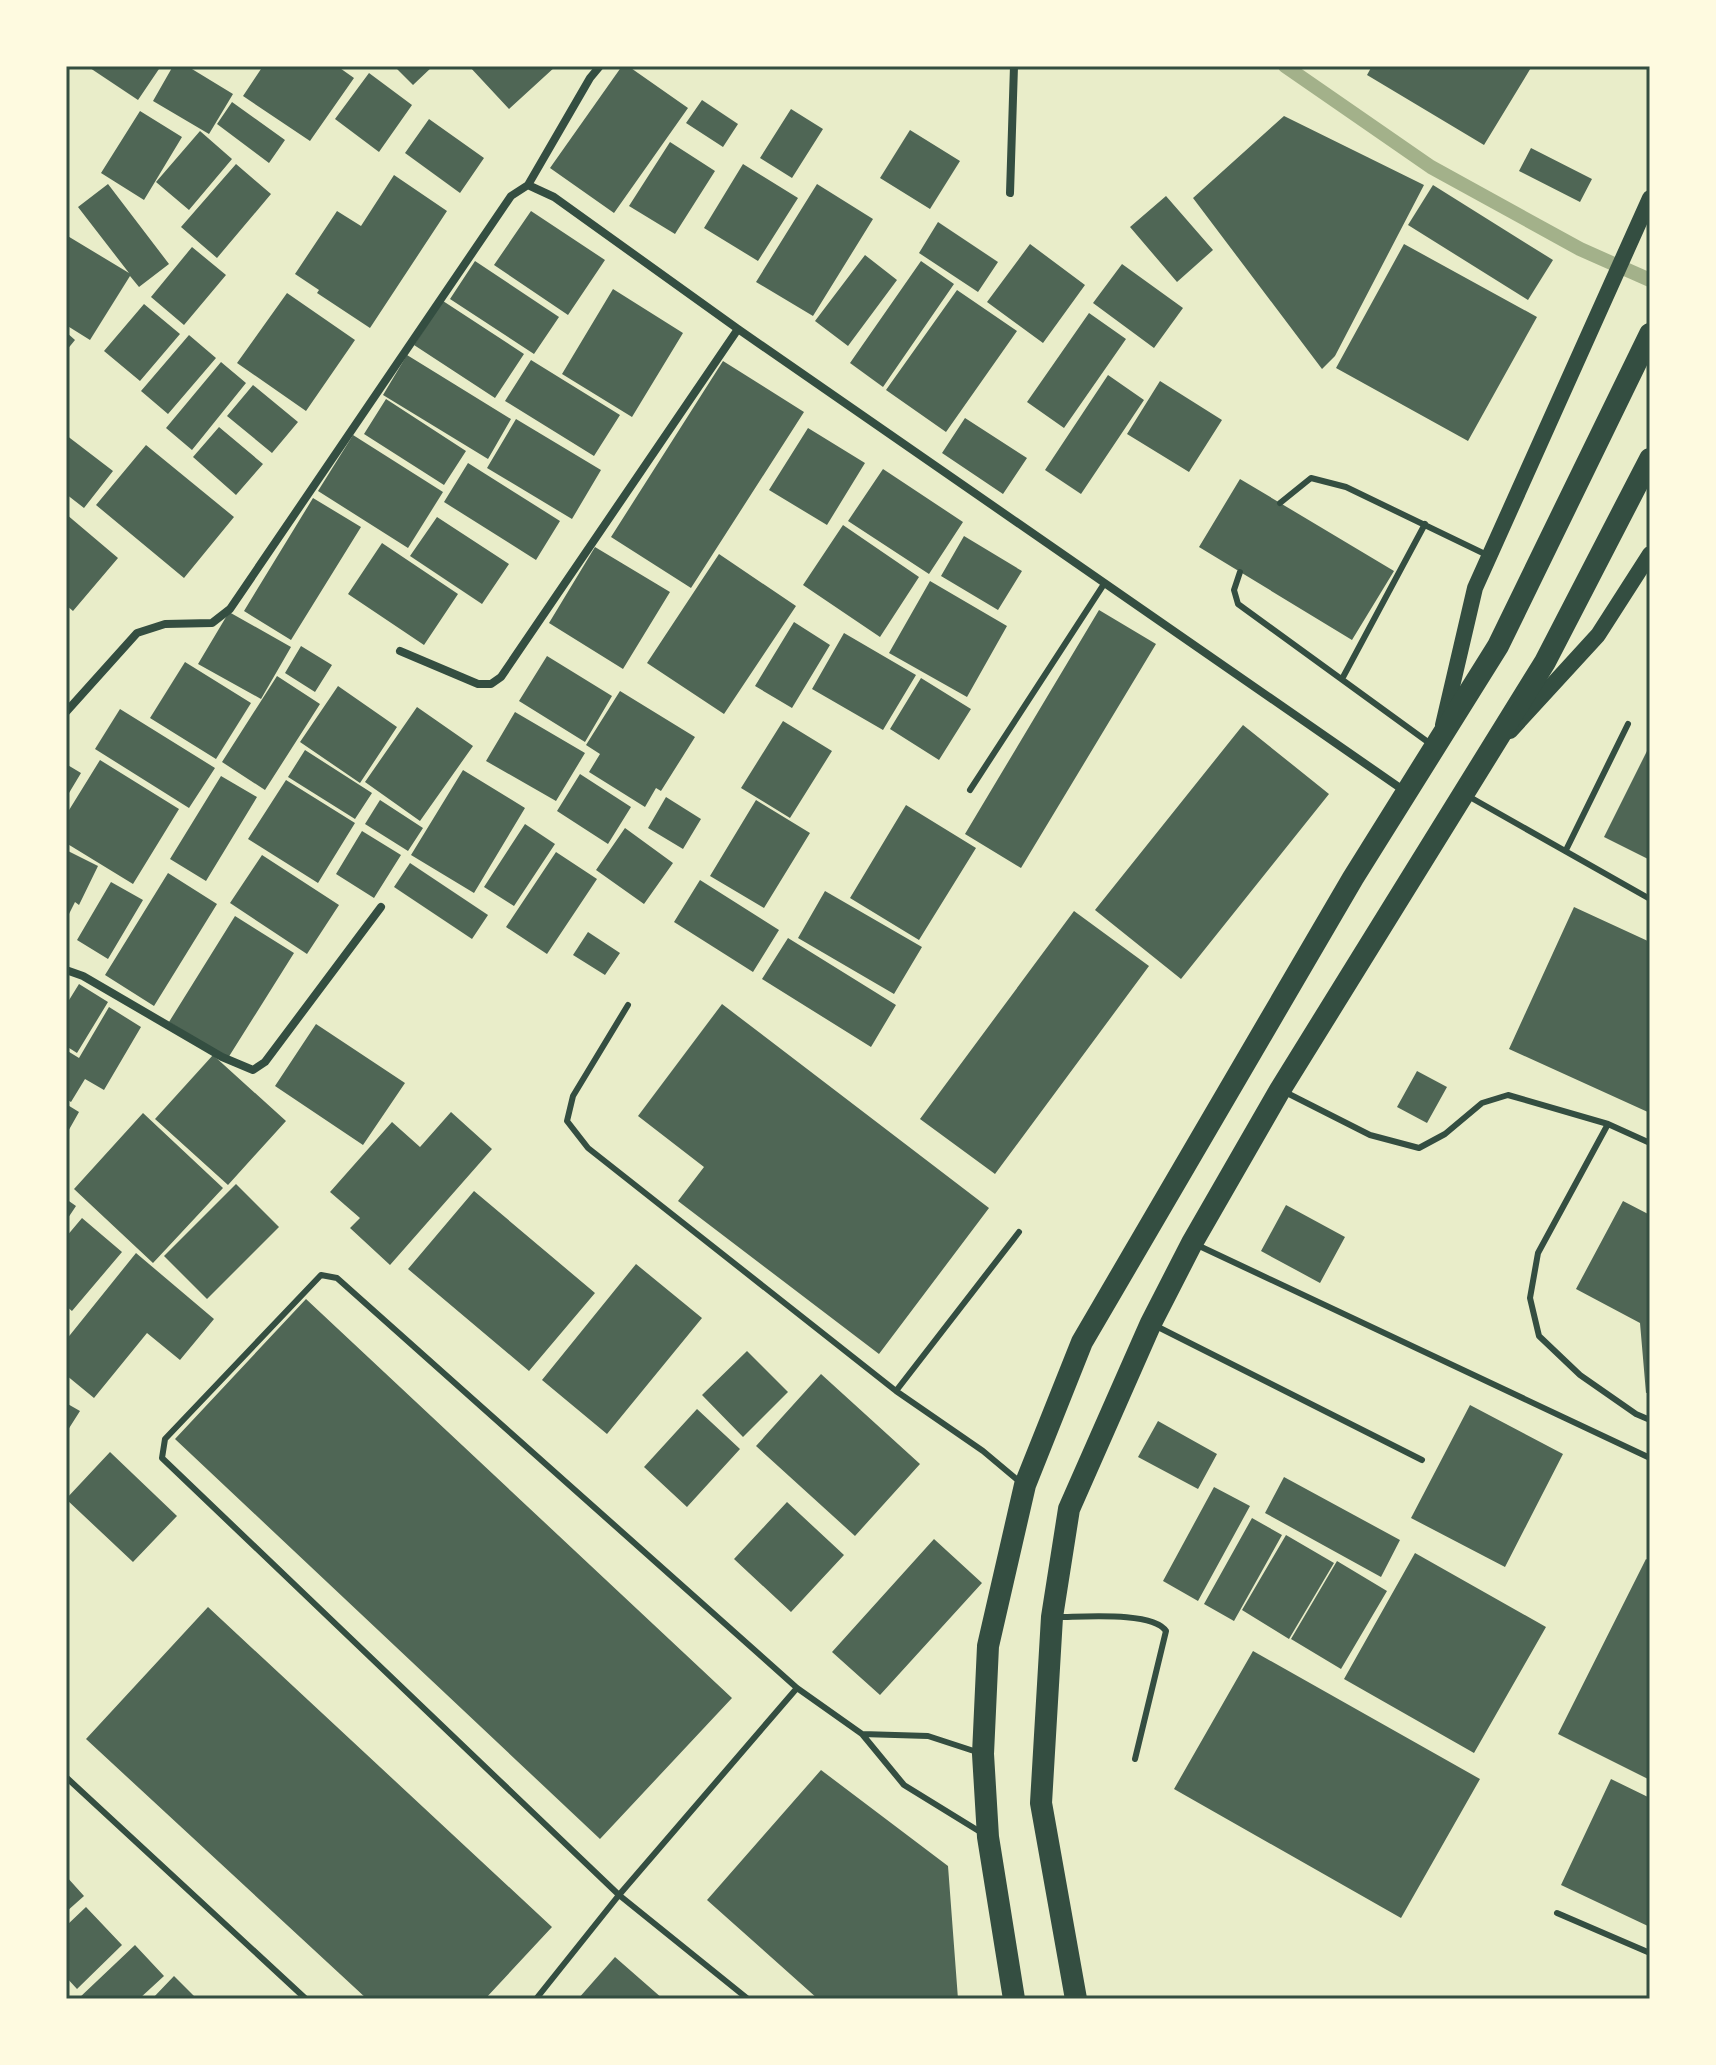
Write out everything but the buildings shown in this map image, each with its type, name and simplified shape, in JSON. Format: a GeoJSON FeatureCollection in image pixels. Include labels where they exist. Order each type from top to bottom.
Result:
{"type":"FeatureCollection","features":[{"type":"Feature","properties":{"kind":"highway"},"geometry":{"type":"LineString","coordinates":[[1014,1999],[988,1837],[983,1754],[988,1646],[1025,1485],[1082,1342],[1353,878],[1498,646],[1650,334]]}},
{"type":"Feature","properties":{"kind":"highway"},"geometry":{"type":"LineString","coordinates":[[1076,1999],[1041,1803],[1052,1617],[1069,1509],[1151,1323],[1192,1243],[1280,1090],[1545,662],[1650,459]]}},
{"type":"Feature","properties":{"kind":"main road"},"geometry":{"type":"LineString","coordinates":[[1438,743],[1475,588],[1650,198]]}},
{"type":"Feature","properties":{"kind":"main road"},"geometry":{"type":"LineString","coordinates":[[1484,761],[1598,635],[1650,554]]}},
{"type":"Feature","properties":{"kind":"street"},"geometry":{"type":"LineString","coordinates":[[66,712],[137,633],[165,624],[212,623],[230,609],[511,196],[528,185],[600,66]]}},
{"type":"Feature","properties":{"kind":"street"},"geometry":{"type":"LineString","coordinates":[[1010,193],[1014,66]]}},
{"type":"Feature","properties":{"kind":"street"},"geometry":{"type":"LineString","coordinates":[[528,185],[554,197],[738,329],[1406,792]]}},
{"type":"Feature","properties":{"kind":"street"},"geometry":{"type":"LineString","coordinates":[[400,651],[478,684],[491,684],[501,677],[738,329]]}},
{"type":"Feature","properties":{"kind":"street"},"geometry":{"type":"LineString","coordinates":[[66,970],[83,976],[222,1057],[253,1070],[265,1062],[381,907]]}},
{"type":"Feature","properties":{"kind":"lane"},"geometry":{"type":"LineString","coordinates":[[1280,503],[1311,478],[1346,487],[1490,556]]}},
{"type":"Feature","properties":{"kind":"lane"},"geometry":{"type":"LineString","coordinates":[[1342,679],[1425,524]]}},
{"type":"Feature","properties":{"kind":"lane"},"geometry":{"type":"LineString","coordinates":[[1240,572],[1234,590],[1238,604],[1438,743]]}},
{"type":"Feature","properties":{"kind":"lane"},"geometry":{"type":"LineString","coordinates":[[970,790],[1104,584]]}},
{"type":"Feature","properties":{"kind":"lane"},"geometry":{"type":"LineString","coordinates":[[1566,850],[1628,724]]}},
{"type":"Feature","properties":{"kind":"lane"},"geometry":{"type":"LineString","coordinates":[[1464,794],[1650,899]]}},
{"type":"Feature","properties":{"kind":"lane"},"geometry":{"type":"LineString","coordinates":[[628,1005],[573,1096],[567,1121],[588,1148],[896,1391],[983,1451],[1025,1485]]}},
{"type":"Feature","properties":{"kind":"lane"},"geometry":{"type":"LineString","coordinates":[[1280,1090],[1370,1135],[1419,1148],[1445,1134],[1482,1103],[1508,1095],[1608,1124],[1650,1143]]}},
{"type":"Feature","properties":{"kind":"lane"},"geometry":{"type":"LineString","coordinates":[[1608,1124],[1538,1253],[1530,1298],[1539,1336],[1580,1375],[1636,1414],[1650,1420]]}},
{"type":"Feature","properties":{"kind":"lane"},"geometry":{"type":"LineString","coordinates":[[896,1391],[1019,1232]]}},
{"type":"Feature","properties":{"kind":"lane"},"geometry":{"type":"LineString","coordinates":[[1192,1243],[1650,1458]]}},
{"type":"Feature","properties":{"kind":"lane"},"geometry":{"type":"LineString","coordinates":[[748,1999],[619,1895],[162,1458],[165,1439],[321,1275],[337,1278],[797,1688],[862,1734],[904,1785],[988,1837]]}},
{"type":"Feature","properties":{"kind":"lane"},"geometry":{"type":"LineString","coordinates":[[1151,1323],[1422,1460]]}},
{"type":"Feature","properties":{"kind":"lane"},"geometry":{"type":"LineString","coordinates":[[1052,1617],[1120,1617],[1162,1624],[1166,1631],[1135,1759]]}},
{"type":"Feature","properties":{"kind":"lane"},"geometry":{"type":"LineString","coordinates":[[536,1999],[619,1895],[797,1688]]}},
{"type":"Feature","properties":{"kind":"lane"},"geometry":{"type":"LineString","coordinates":[[862,1734],[928,1736],[983,1754]]}},
{"type":"Feature","properties":{"kind":"lane"},"geometry":{"type":"LineString","coordinates":[[67,1778],[306,1999]]}},
{"type":"Feature","properties":{"kind":"lane"},"geometry":{"type":"LineString","coordinates":[[1557,1913],[1650,1953]]}},
{"type":"Feature","properties":{"kind":"waterway"},"geometry":{"type":"LineString","coordinates":[[1285,66],[1431,167],[1580,249],[1650,280]]}}]}
